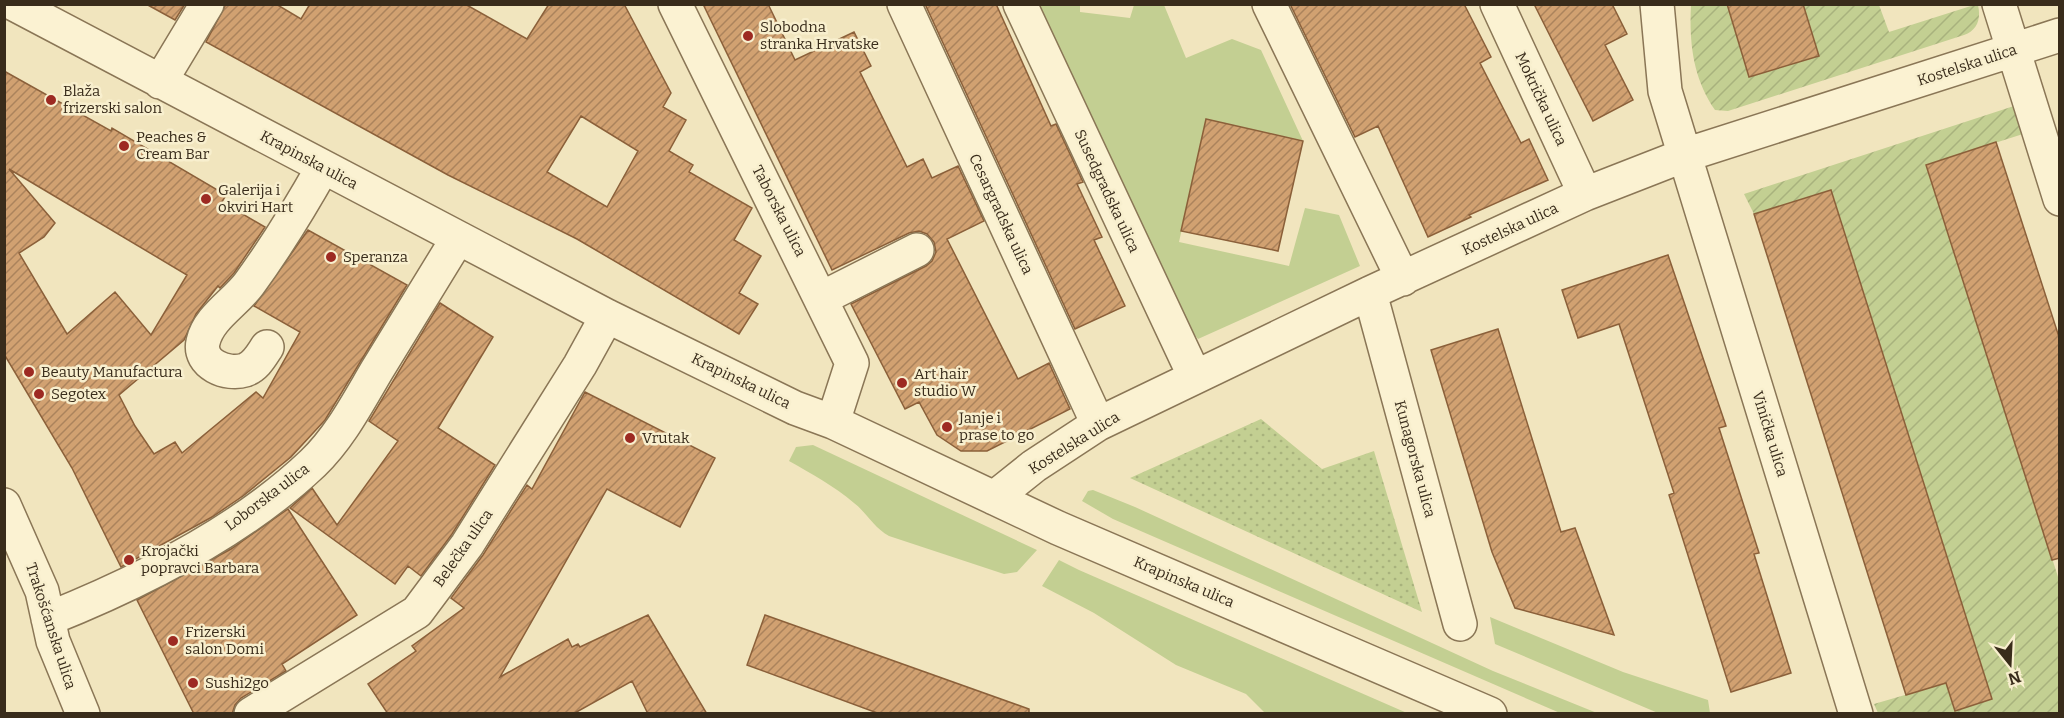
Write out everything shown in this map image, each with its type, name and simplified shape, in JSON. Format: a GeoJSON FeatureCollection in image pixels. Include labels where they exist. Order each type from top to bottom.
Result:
{"type":"FeatureCollection","features":[{"type":"Feature","properties":{"kind":"street","name":"Krapinska ulica"},"geometry":{"type":"LineString","coordinates":[[14,4],[607,316],[795,408],[833,422],[1058,528],[1490,714]]}},
{"type":"Feature","properties":{"kind":"street"},"geometry":{"type":"LineString","coordinates":[[160,82],[207,4]]}},
{"type":"Feature","properties":{"kind":"street","name":"Taborska ulica"},"geometry":{"type":"LineString","coordinates":[[675,4],[822,298],[852,363],[833,422]]}},
{"type":"Feature","properties":{"kind":"street","name":"Cesargradska ulica"},"geometry":{"type":"LineString","coordinates":[[904,4],[1098,424]]}},
{"type":"Feature","properties":{"kind":"street","name":"Susedgradska ulica"},"geometry":{"type":"LineString","coordinates":[[1020,4],[1195,377]]}},
{"type":"Feature","properties":{"kind":"street"},"geometry":{"type":"LineString","coordinates":[[1269,4],[1403,279]]}},
{"type":"Feature","properties":{"kind":"street","name":"Mokrička ulica"},"geometry":{"type":"LineString","coordinates":[[1497,4],[1586,195]]}},
{"type":"Feature","properties":{"kind":"street","name":"Vinička ulica"},"geometry":{"type":"LineString","coordinates":[[1657,4],[1665,91],[1856,714]]}},
{"type":"Feature","properties":{"kind":"street"},"geometry":{"type":"LineString","coordinates":[[1999,4],[2060,199]]}},
{"type":"Feature","properties":{"kind":"street","name":"Kostelska ulica"},"geometry":{"type":"LineString","coordinates":[[994,498],[1034,466],[1098,424],[1370,293],[1586,195],[1685,155],[2060,35]]}},
{"type":"Feature","properties":{"kind":"street"},"geometry":{"type":"LineString","coordinates":[[267,347],[257,363],[244,370],[231,372],[216,368],[205,356],[202,344],[210,326],[247,287],[298,212],[324,168]]}},
{"type":"Feature","properties":{"kind":"street","name":"Loborska ulica"},"geometry":{"type":"LineString","coordinates":[[48,619],[119,591],[211,538],[268,500],[313,462],[342,428],[458,238]]}},
{"type":"Feature","properties":{"kind":"street"},"geometry":{"type":"LineString","coordinates":[[822,298],[917,250]]}},
{"type":"Feature","properties":{"kind":"street","name":"Kunagorska ulica"},"geometry":{"type":"LineString","coordinates":[[1370,293],[1460,624]]}},
{"type":"Feature","properties":{"kind":"street","name":"Belečka ulica"},"geometry":{"type":"LineString","coordinates":[[251,714],[417,612],[468,545],[580,365],[607,316]]}},
{"type":"Feature","properties":{"kind":"street","name":"Trakošćanska ulica"},"geometry":{"type":"LineString","coordinates":[[4,505],[42,591],[63,670],[83,714]]}},
{"type":"Feature","properties":{"kind":"green space"},"geometry":{"type":"Polygon","coordinates":[[[1031,5],[1080,5],[1080,12],[1130,18],[1134,5],[1164,5],[1186,58],[1232,39],[1261,50],[1303,141],[1206,120],[1179,242],[1289,266],[1305,208],[1339,215],[1360,266],[1198,339],[1186,324],[1031,5]]]}},
{"type":"Feature","properties":{"kind":"green space"},"geometry":{"type":"Polygon","coordinates":[[[1691,5],[1879,5],[1889,32],[1974,5],[1978,5],[1979,14],[1973,30],[1964,35],[1728,111],[1715,110],[1697,73],[1692,46],[1691,5]]]}},
{"type":"Feature","properties":{"kind":"green space"},"geometry":{"type":"Polygon","coordinates":[[[2014,106],[2023,134],[1926,165],[2059,580],[2059,713],[1878,713],[1874,704],[1946,683],[1955,711],[1992,699],[1831,190],[1754,214],[1744,194],[2014,106]]]}},
{"type":"Feature","properties":{"kind":"green space"},"geometry":{"type":"Polygon","coordinates":[[[1261,419],[1322,469],[1374,451],[1422,612],[1130,478],[1261,419]]]}},
{"type":"Feature","properties":{"kind":"green space"},"geometry":{"type":"Polygon","coordinates":[[[813,445],[1037,550],[1017,572],[1004,574],[889,536],[846,497],[823,480],[789,461],[796,447],[813,445]]]}},
{"type":"Feature","properties":{"kind":"green space"},"geometry":{"type":"Polygon","coordinates":[[[1093,490],[1135,507],[1493,671],[1597,713],[1560,713],[1113,519],[1082,501],[1088,491],[1093,490]]]}},
{"type":"Feature","properties":{"kind":"green space"},"geometry":{"type":"Polygon","coordinates":[[[1059,560],[1407,713],[1265,713],[1246,694],[1176,665],[1094,613],[1042,586],[1059,560]]]}},
{"type":"Feature","properties":{"kind":"green space"},"geometry":{"type":"Polygon","coordinates":[[[1490,617],[1623,672],[1708,700],[1710,713],[1658,713],[1495,644],[1490,617]]]}},
{"type":"Feature","properties":{"kind":"building"},"geometry":{"type":"Polygon","coordinates":[[[146,4],[185,4],[175,20],[146,4]]]}},
{"type":"Feature","properties":{"kind":"building"},"geometry":{"type":"Polygon","coordinates":[[[226,4],[276,4],[301,19],[310,4],[465,4],[527,39],[549,4],[624,4],[671,93],[663,107],[686,120],[669,151],[693,165],[689,172],[752,208],[734,240],[761,256],[739,293],[758,304],[739,334],[577,239],[448,175],[206,42],[226,4]],[[581,116],[547,172],[607,207],[638,151],[581,116]]]}},
{"type":"Feature","properties":{"kind":"building"},"geometry":{"type":"Polygon","coordinates":[[[703,4],[768,4],[795,60],[854,32],[871,66],[860,72],[907,167],[923,159],[932,178],[958,166],[984,221],[947,239],[1018,379],[1049,363],[1070,409],[987,451],[961,451],[937,435],[919,402],[905,409],[851,304],[926,266],[932,261],[936,252],[934,242],[927,234],[919,231],[909,233],[832,270],[703,4]]]}},
{"type":"Feature","properties":{"kind":"building"},"geometry":{"type":"Polygon","coordinates":[[[925,4],[996,4],[1051,126],[1056,124],[1083,182],[1077,184],[1102,237],[1094,240],[1125,306],[1075,329],[925,4]]]}},
{"type":"Feature","properties":{"kind":"building"},"geometry":{"type":"Polygon","coordinates":[[[1290,4],[1464,4],[1491,57],[1480,63],[1521,143],[1529,139],[1548,180],[1469,215],[1471,217],[1428,237],[1378,126],[1355,137],[1290,4]]]}},
{"type":"Feature","properties":{"kind":"building"},"geometry":{"type":"Polygon","coordinates":[[[1534,4],[1612,4],[1627,34],[1605,45],[1633,100],[1593,121],[1534,4]]]}},
{"type":"Feature","properties":{"kind":"building"},"geometry":{"type":"Polygon","coordinates":[[[1727,4],[1803,4],[1819,56],[1749,77],[1727,4]]]}},
{"type":"Feature","properties":{"kind":"building"},"geometry":{"type":"Polygon","coordinates":[[[4,71],[111,131],[112,128],[226,195],[222,202],[265,227],[234,273],[220,288],[218,286],[196,314],[184,340],[119,395],[135,426],[154,454],[175,442],[182,453],[256,392],[263,398],[300,332],[254,306],[308,230],[407,285],[325,420],[291,457],[243,496],[212,517],[121,567],[72,468],[4,354],[4,71]],[[9,169],[55,223],[44,237],[19,253],[67,334],[115,292],[151,335],[187,275],[9,169]]]}},
{"type":"Feature","properties":{"kind":"building"},"geometry":{"type":"Polygon","coordinates":[[[1206,119],[1303,141],[1278,251],[1181,231],[1206,119]]]}},
{"type":"Feature","properties":{"kind":"building"},"geometry":{"type":"Polygon","coordinates":[[[1996,142],[2060,340],[2060,558],[2052,560],[1926,165],[1996,142]]]}},
{"type":"Feature","properties":{"kind":"building"},"geometry":{"type":"Polygon","coordinates":[[[1831,190],[1992,699],[1955,711],[1946,683],[1906,695],[1754,214],[1831,190]]]}},
{"type":"Feature","properties":{"kind":"building"},"geometry":{"type":"Polygon","coordinates":[[[1668,255],[1726,426],[1719,428],[1759,553],[1754,554],[1791,673],[1731,692],[1669,495],[1674,493],[1619,324],[1578,338],[1562,290],[1668,255]]]}},
{"type":"Feature","properties":{"kind":"building"},"geometry":{"type":"Polygon","coordinates":[[[440,303],[493,337],[438,428],[495,465],[452,534],[421,576],[408,566],[395,584],[290,508],[312,488],[337,525],[398,441],[369,421],[440,303]]]}},
{"type":"Feature","properties":{"kind":"building"},"geometry":{"type":"Polygon","coordinates":[[[1498,329],[1561,532],[1575,528],[1614,635],[1515,608],[1492,552],[1431,350],[1498,329]]]}},
{"type":"Feature","properties":{"kind":"building"},"geometry":{"type":"Polygon","coordinates":[[[585,392],[715,458],[680,527],[607,489],[500,677],[568,639],[572,647],[578,644],[580,647],[648,615],[707,714],[648,714],[632,681],[573,714],[388,714],[368,684],[416,651],[412,646],[464,608],[451,598],[483,555],[527,485],[532,489],[585,392]]]}},
{"type":"Feature","properties":{"kind":"building"},"geometry":{"type":"Polygon","coordinates":[[[288,509],[357,615],[282,664],[286,671],[241,698],[232,714],[194,714],[137,600],[231,549],[288,509]]]}},
{"type":"Feature","properties":{"kind":"building"},"geometry":{"type":"Polygon","coordinates":[[[765,615],[1029,709],[1029,714],[880,714],[747,665],[765,615]]]}},
{"type":"Feature","properties":{"kind":"place","name":"Slobodna stranka Hrvatske"},"geometry":{"type":"Point","coordinates":[748,36]}},
{"type":"Feature","properties":{"kind":"place","name":"Blaža frizerski salon"},"geometry":{"type":"Point","coordinates":[51,100]}},
{"type":"Feature","properties":{"kind":"place","name":"Peaches & Cream Bar"},"geometry":{"type":"Point","coordinates":[124,146]}},
{"type":"Feature","properties":{"kind":"place","name":"Galerija i okviri Hart"},"geometry":{"type":"Point","coordinates":[206,199]}},
{"type":"Feature","properties":{"kind":"place","name":"Speranza"},"geometry":{"type":"Point","coordinates":[331,257]}},
{"type":"Feature","properties":{"kind":"place","name":"Beauty Manufactura"},"geometry":{"type":"Point","coordinates":[29,372]}},
{"type":"Feature","properties":{"kind":"place","name":"Art hair studio W"},"geometry":{"type":"Point","coordinates":[902,383]}},
{"type":"Feature","properties":{"kind":"place","name":"Segotex"},"geometry":{"type":"Point","coordinates":[39,394]}},
{"type":"Feature","properties":{"kind":"place","name":"Janje i prase to go"},"geometry":{"type":"Point","coordinates":[947,427]}},
{"type":"Feature","properties":{"kind":"place","name":"Vrutak"},"geometry":{"type":"Point","coordinates":[630,438]}},
{"type":"Feature","properties":{"kind":"place","name":"Krojački popravci Barbara"},"geometry":{"type":"Point","coordinates":[129,560]}},
{"type":"Feature","properties":{"kind":"place","name":"Frizerski salon Domi"},"geometry":{"type":"Point","coordinates":[173,641]}},
{"type":"Feature","properties":{"kind":"place","name":"Sushi2go"},"geometry":{"type":"Point","coordinates":[193,683]}}]}
